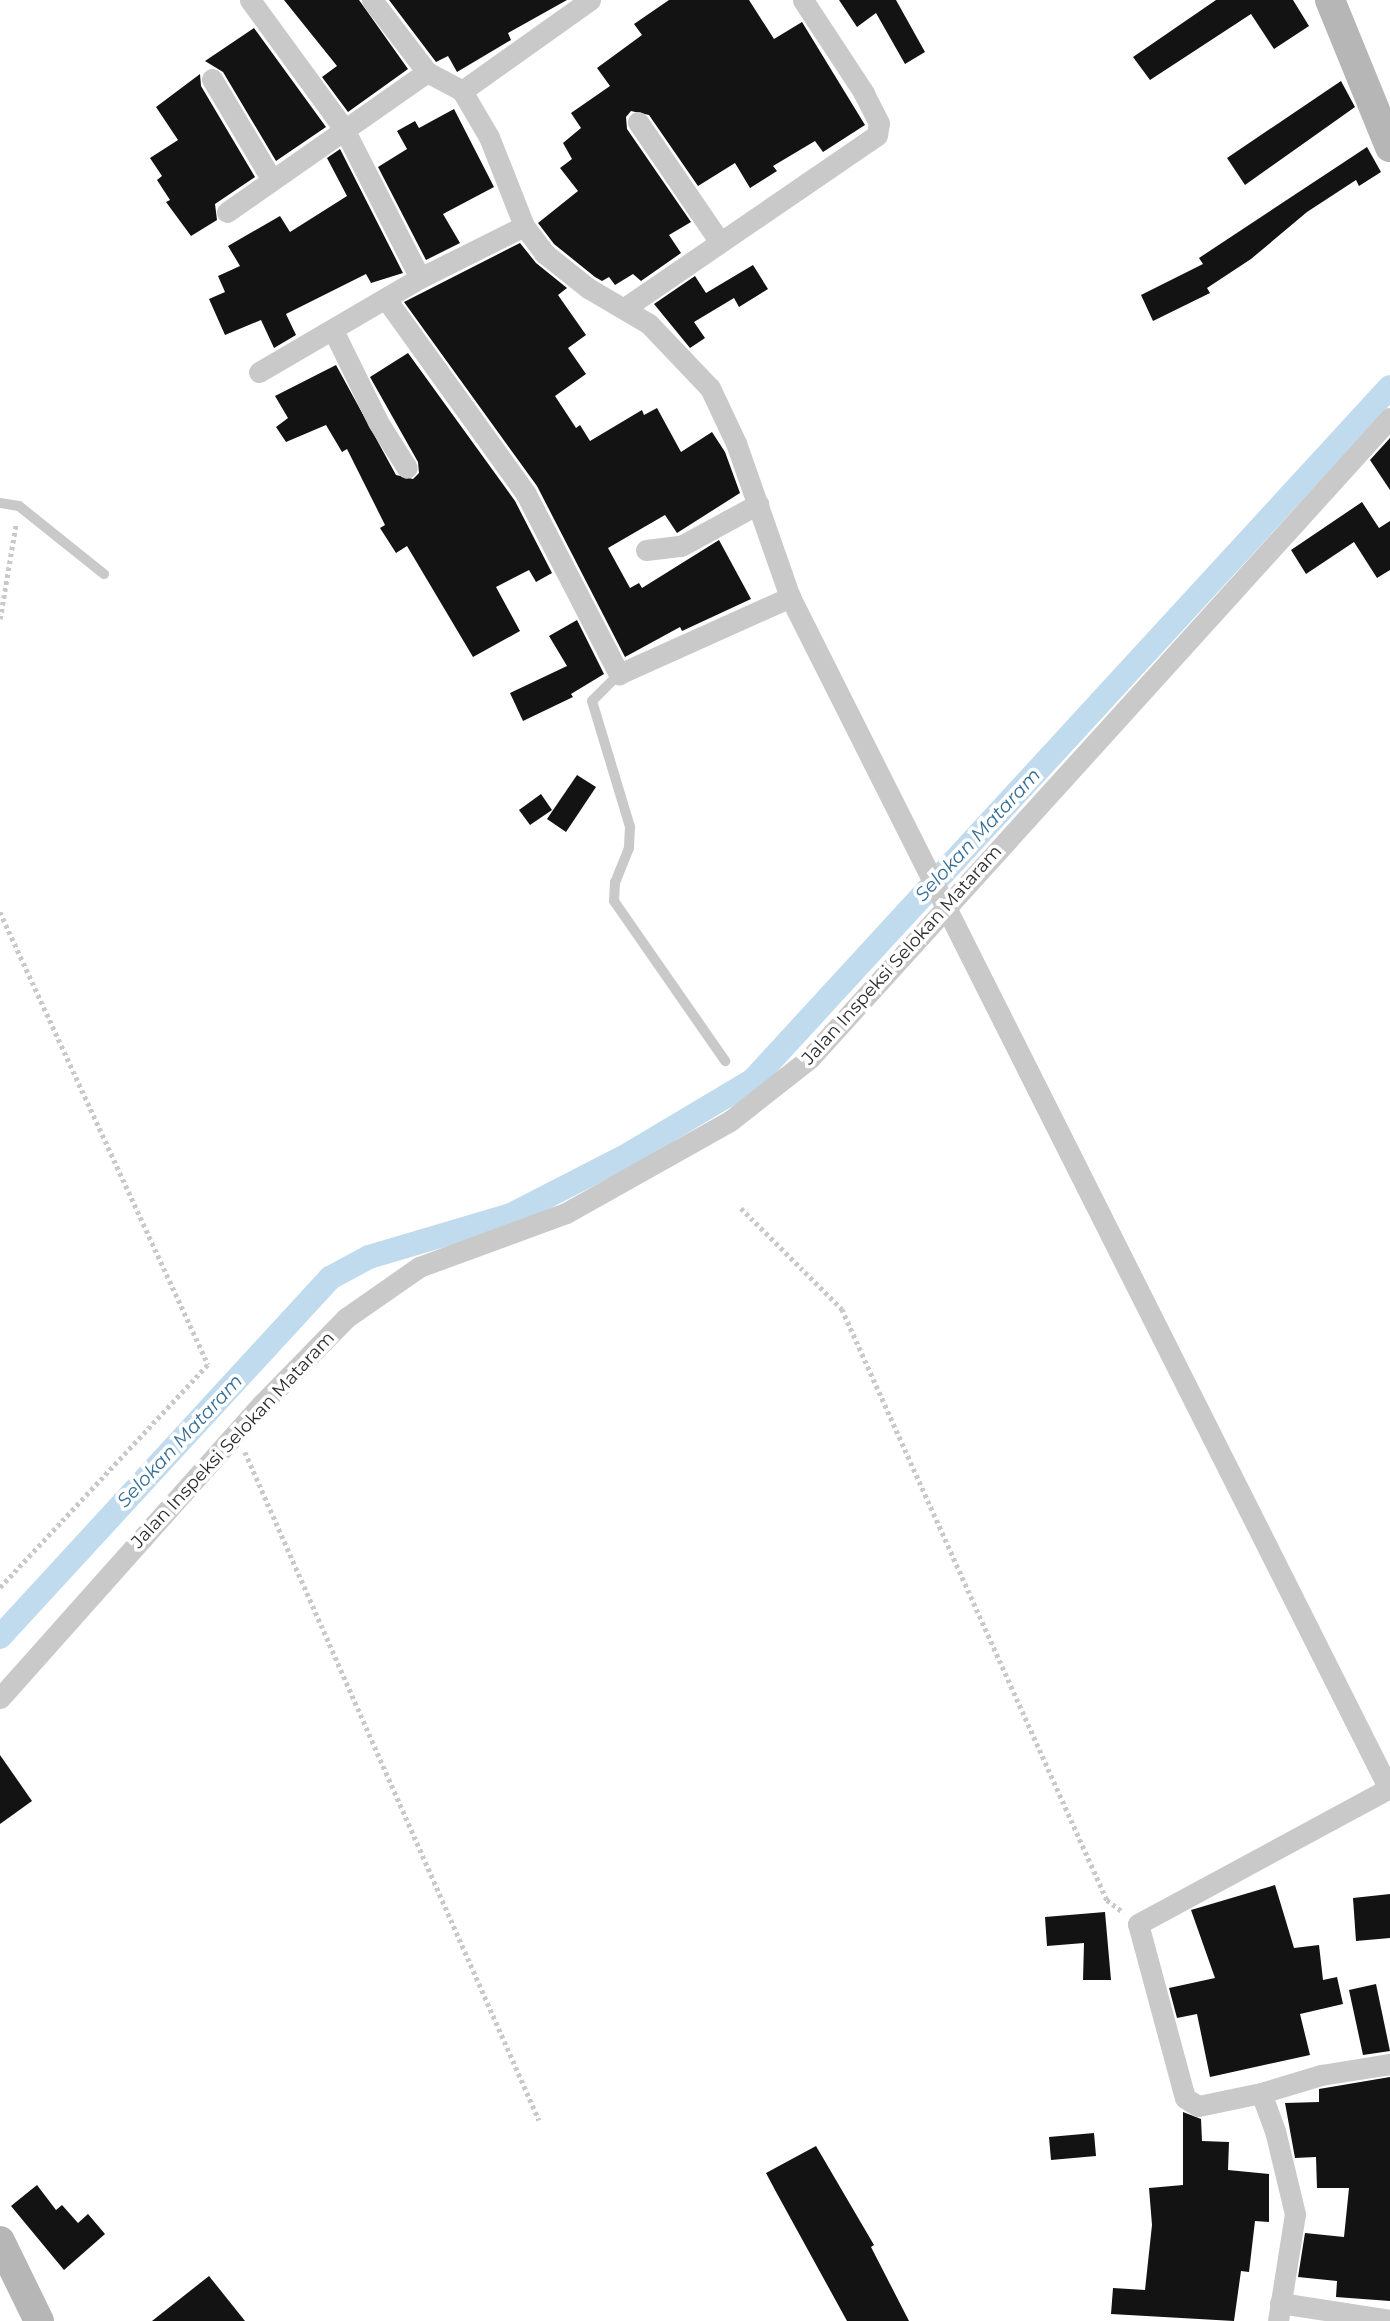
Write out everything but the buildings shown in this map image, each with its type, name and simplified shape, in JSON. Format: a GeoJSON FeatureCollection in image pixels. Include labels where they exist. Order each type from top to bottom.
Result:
{"type":"FeatureCollection","features":[{"type":"Feature","properties":{"kind":"main road"},"geometry":{"type":"LineString","coordinates":[[1330,0],[1390,148]]}},
{"type":"Feature","properties":{"kind":"main road"},"geometry":{"type":"LineString","coordinates":[[0,2241],[39,2321]]}},
{"type":"Feature","properties":{"kind":"street"},"geometry":{"type":"LineString","coordinates":[[250,0],[344,129],[420,278]]}},
{"type":"Feature","properties":{"kind":"street"},"geometry":{"type":"LineString","coordinates":[[372,0],[427,72],[462,91],[489,137],[524,226],[559,266],[626,307],[676,349],[710,388],[736,443],[790,597],[1389,1789],[1138,1924],[1185,2098],[1198,2106],[1261,2093],[1321,2075],[1390,2064]]}},
{"type":"Feature","properties":{"kind":"street"},"geometry":{"type":"LineString","coordinates":[[462,91],[590,0]]}},
{"type":"Feature","properties":{"kind":"street"},"geometry":{"type":"LineString","coordinates":[[626,307],[877,135],[879,123],[864,93],[803,0]]}},
{"type":"Feature","properties":{"kind":"street"},"geometry":{"type":"LineString","coordinates":[[226,212],[427,72]]}},
{"type":"Feature","properties":{"kind":"street"},"geometry":{"type":"LineString","coordinates":[[212,79],[272,180]]}},
{"type":"Feature","properties":{"kind":"street"},"geometry":{"type":"LineString","coordinates":[[638,122],[720,242]]}},
{"type":"Feature","properties":{"kind":"street"},"geometry":{"type":"LineString","coordinates":[[259,372],[420,278],[524,226]]}},
{"type":"Feature","properties":{"kind":"street"},"geometry":{"type":"LineString","coordinates":[[386,299],[532,504],[619,674],[790,597]]}},
{"type":"Feature","properties":{"kind":"street"},"geometry":{"type":"LineString","coordinates":[[333,330],[378,422],[407,468]]}},
{"type":"Feature","properties":{"kind":"street","name":"Jalan Inspeksi Selokan Mataram"},"geometry":{"type":"LineString","coordinates":[[0,1698],[236,1432],[346,1318],[419,1268],[507,1238],[566,1213],[706,1134],[779,1085],[850,1016],[941,899],[1390,418]]}},
{"type":"Feature","properties":{"kind":"street"},"geometry":{"type":"LineString","coordinates":[[646,550],[681,546],[758,505]]}},
{"type":"Feature","properties":{"kind":"street"},"geometry":{"type":"LineString","coordinates":[[1261,2093],[1275,2131],[1295,2214],[1279,2312],[1390,2320]]}},
{"type":"Feature","properties":{"kind":"lane"},"geometry":{"type":"LineString","coordinates":[[0,503],[19,506],[104,574]]}},
{"type":"Feature","properties":{"kind":"lane"},"geometry":{"type":"LineString","coordinates":[[619,674],[592,701],[630,827],[629,848],[615,882],[614,901],[725,1061]]}},
{"type":"Feature","properties":{"kind":"path"},"geometry":{"type":"LineString","coordinates":[[0,619],[19,506]]}},
{"type":"Feature","properties":{"kind":"path"},"geometry":{"type":"LineString","coordinates":[[0,912],[208,1365],[0,1588]]}},
{"type":"Feature","properties":{"kind":"path"},"geometry":{"type":"LineString","coordinates":[[741,1208],[842,1308],[1107,1900],[1138,1924]]}},
{"type":"Feature","properties":{"kind":"path"},"geometry":{"type":"LineString","coordinates":[[236,1432],[539,2120]]}},
{"type":"Feature","properties":{"kind":"waterway","name":"Selokan Mataram"},"geometry":{"type":"LineString","coordinates":[[0,1637],[330,1278],[369,1257],[511,1215],[624,1157],[753,1080],[1390,387]]}}]}
